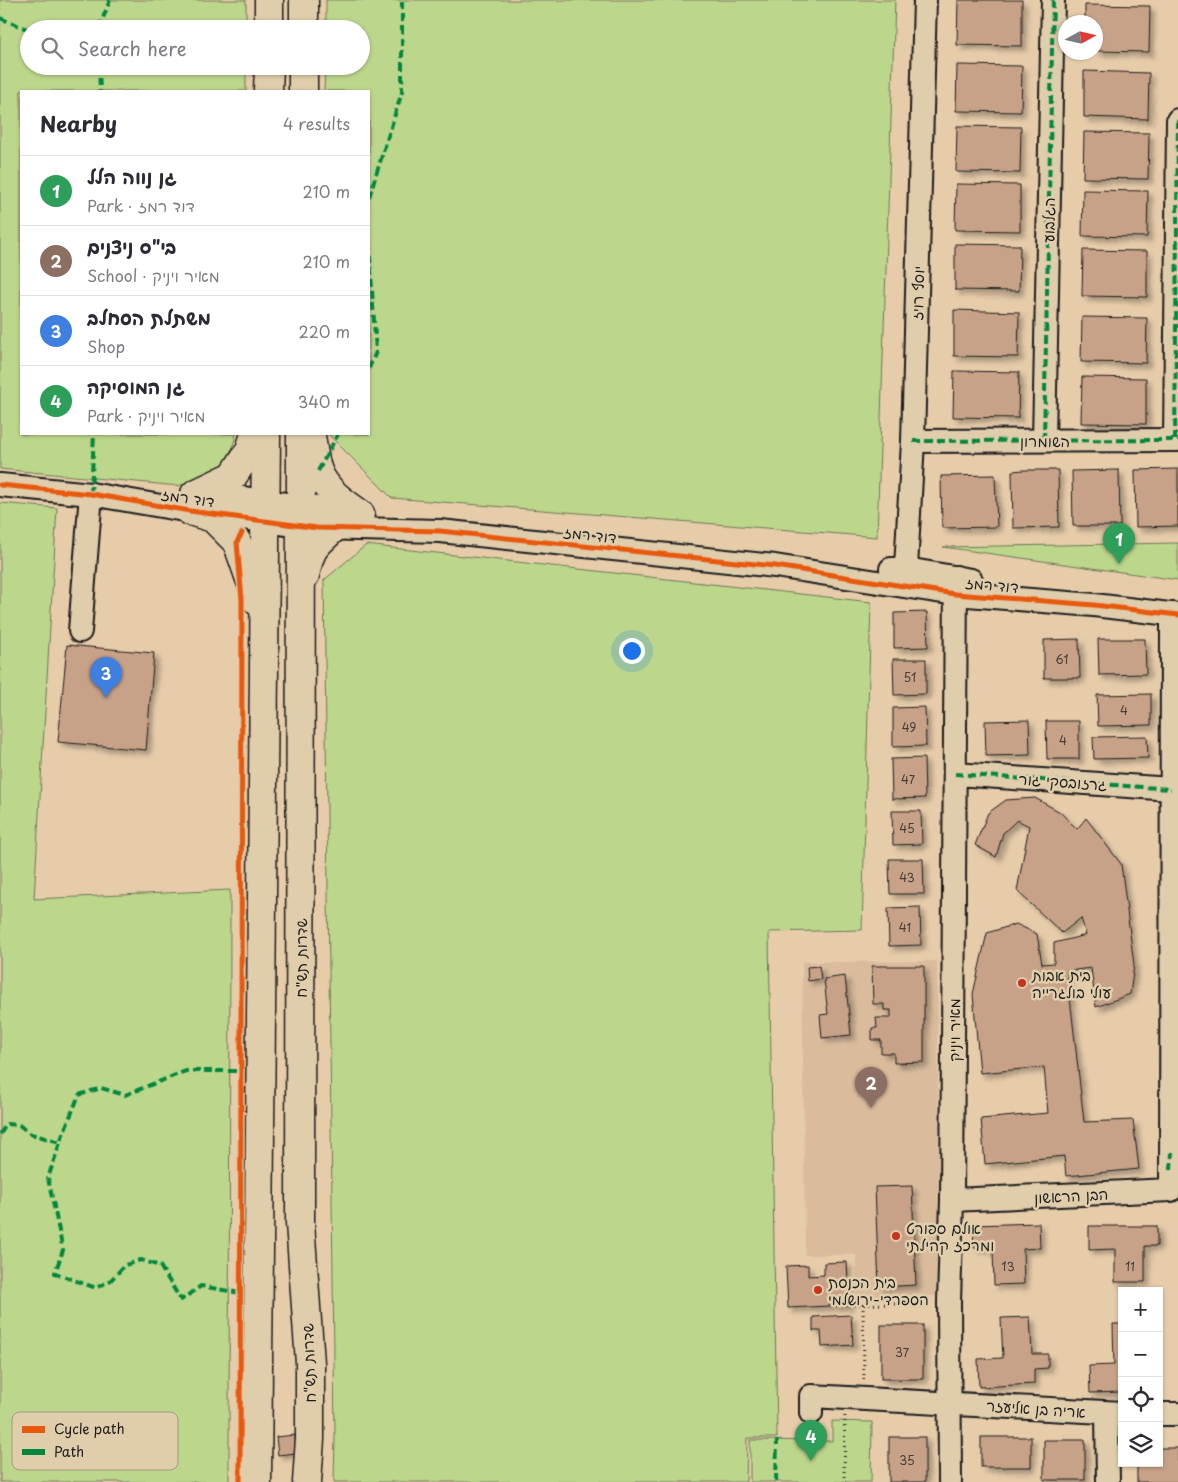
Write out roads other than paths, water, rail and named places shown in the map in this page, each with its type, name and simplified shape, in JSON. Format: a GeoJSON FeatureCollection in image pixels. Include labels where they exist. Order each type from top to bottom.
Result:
{"type":"FeatureCollection","features":[{"type":"Feature","properties":{"kind":"main road"},"geometry":{"type":"LineString","coordinates":[[269,0],[269,20]]}},
{"type":"Feature","properties":{"kind":"main road"},"geometry":{"type":"LineString","coordinates":[[304,0],[304,20]]}},
{"type":"Feature","properties":{"kind":"main road"},"geometry":{"type":"LineString","coordinates":[[268,90],[269,75]]}},
{"type":"Feature","properties":{"kind":"main road"},"geometry":{"type":"LineString","coordinates":[[303,90],[304,75]]}},
{"type":"Feature","properties":{"kind":"main road"},"geometry":{"type":"LineString","coordinates":[[255,435],[250,450],[233,476],[192,503],[213,518],[237,542],[264,619]]}},
{"type":"Feature","properties":{"kind":"main road"},"geometry":{"type":"LineString","coordinates":[[257,1482],[266,435]]}},
{"type":"Feature","properties":{"kind":"main road","name":"שדרות תש\"ח"},"geometry":{"type":"LineString","coordinates":[[300,435],[300,1223],[310,1363],[310,1439],[307,1482]]}},
{"type":"Feature","properties":{"kind":"main road"},"geometry":{"type":"LineString","coordinates":[[310,435],[318,471],[338,499],[360,514]]}},
{"type":"Feature","properties":{"kind":"main road"},"geometry":{"type":"LineString","coordinates":[[300,593],[310,552],[333,529]]}},
{"type":"Feature","properties":{"kind":"street","name":"יוסף רויז"},"geometry":{"type":"LineString","coordinates":[[906,577],[913,441],[925,0]]}},
{"type":"Feature","properties":{"kind":"street","name":"הגלבוע"},"geometry":{"type":"LineString","coordinates":[[1044,440],[1053,0]]}},
{"type":"Feature","properties":{"kind":"street"},"geometry":{"type":"LineString","coordinates":[[1176,440],[1178,120]]}},
{"type":"Feature","properties":{"kind":"street","name":"השומרון"},"geometry":{"type":"LineString","coordinates":[[913,441],[1176,440]]}},
{"type":"Feature","properties":{"kind":"street","name":"דוד רמז"},"geometry":{"type":"LineString","coordinates":[[0,485],[101,496],[266,510],[301,515],[360,514],[440,531]]}},
{"type":"Feature","properties":{"kind":"street"},"geometry":{"type":"LineString","coordinates":[[80,631],[101,496]]}},
{"type":"Feature","properties":{"kind":"street","name":"דוד רמז"},"geometry":{"type":"LineString","coordinates":[[301,515],[333,529],[440,531],[775,566],[906,577],[1175,615]]}},
{"type":"Feature","properties":{"kind":"street","name":"מאיר ויניק"},"geometry":{"type":"LineString","coordinates":[[950,1482],[949,1302],[952,1200],[956,585]]}},
{"type":"Feature","properties":{"kind":"street"},"geometry":{"type":"LineString","coordinates":[[1171,789],[1175,615]]}},
{"type":"Feature","properties":{"kind":"street","name":"גרזובסקי גור"},"geometry":{"type":"LineString","coordinates":[[955,774],[1171,789]]}},
{"type":"Feature","properties":{"kind":"street","name":"הבן הראשון"},"geometry":{"type":"LineString","coordinates":[[952,1200],[1171,1190],[1171,789]]}},
{"type":"Feature","properties":{"kind":"street","name":"אריה בן אליעזר"},"geometry":{"type":"LineString","coordinates":[[811,1413],[812,1396],[1114,1413]]}},
{"type":"Feature","properties":{"kind":"street"},"geometry":{"type":"LineString","coordinates":[[1108,1482],[1114,1413]]}},
{"type":"Feature","properties":{"kind":"street"},"geometry":{"type":"LineString","coordinates":[[1163,1414],[1178,1414]]}},
{"type":"Feature","properties":{"kind":"place","name":"גן נווה הלל"},"geometry":{"type":"Point","coordinates":[1119,564]}},
{"type":"Feature","properties":{"kind":"place","name":"משתלת הסחלב"},"geometry":{"type":"Point","coordinates":[106,698]}},
{"type":"Feature","properties":{"kind":"place","name":"בית אבות עולי בולגרייה"},"geometry":{"type":"Point","coordinates":[1022,983]}},
{"type":"Feature","properties":{"kind":"place","name":"בי\"ס ניצנים"},"geometry":{"type":"Point","coordinates":[871,1108]}},
{"type":"Feature","properties":{"kind":"place","name":"אולם ספורט ומרכז קהילתי"},"geometry":{"type":"Point","coordinates":[896,1236]}},
{"type":"Feature","properties":{"kind":"place","name":"בית הכנסת הספרדי-ירושלמי"},"geometry":{"type":"Point","coordinates":[818,1290]}},
{"type":"Feature","properties":{"kind":"place","name":"גן המוסיקה"},"geometry":{"type":"Point","coordinates":[811,1461]}}]}
